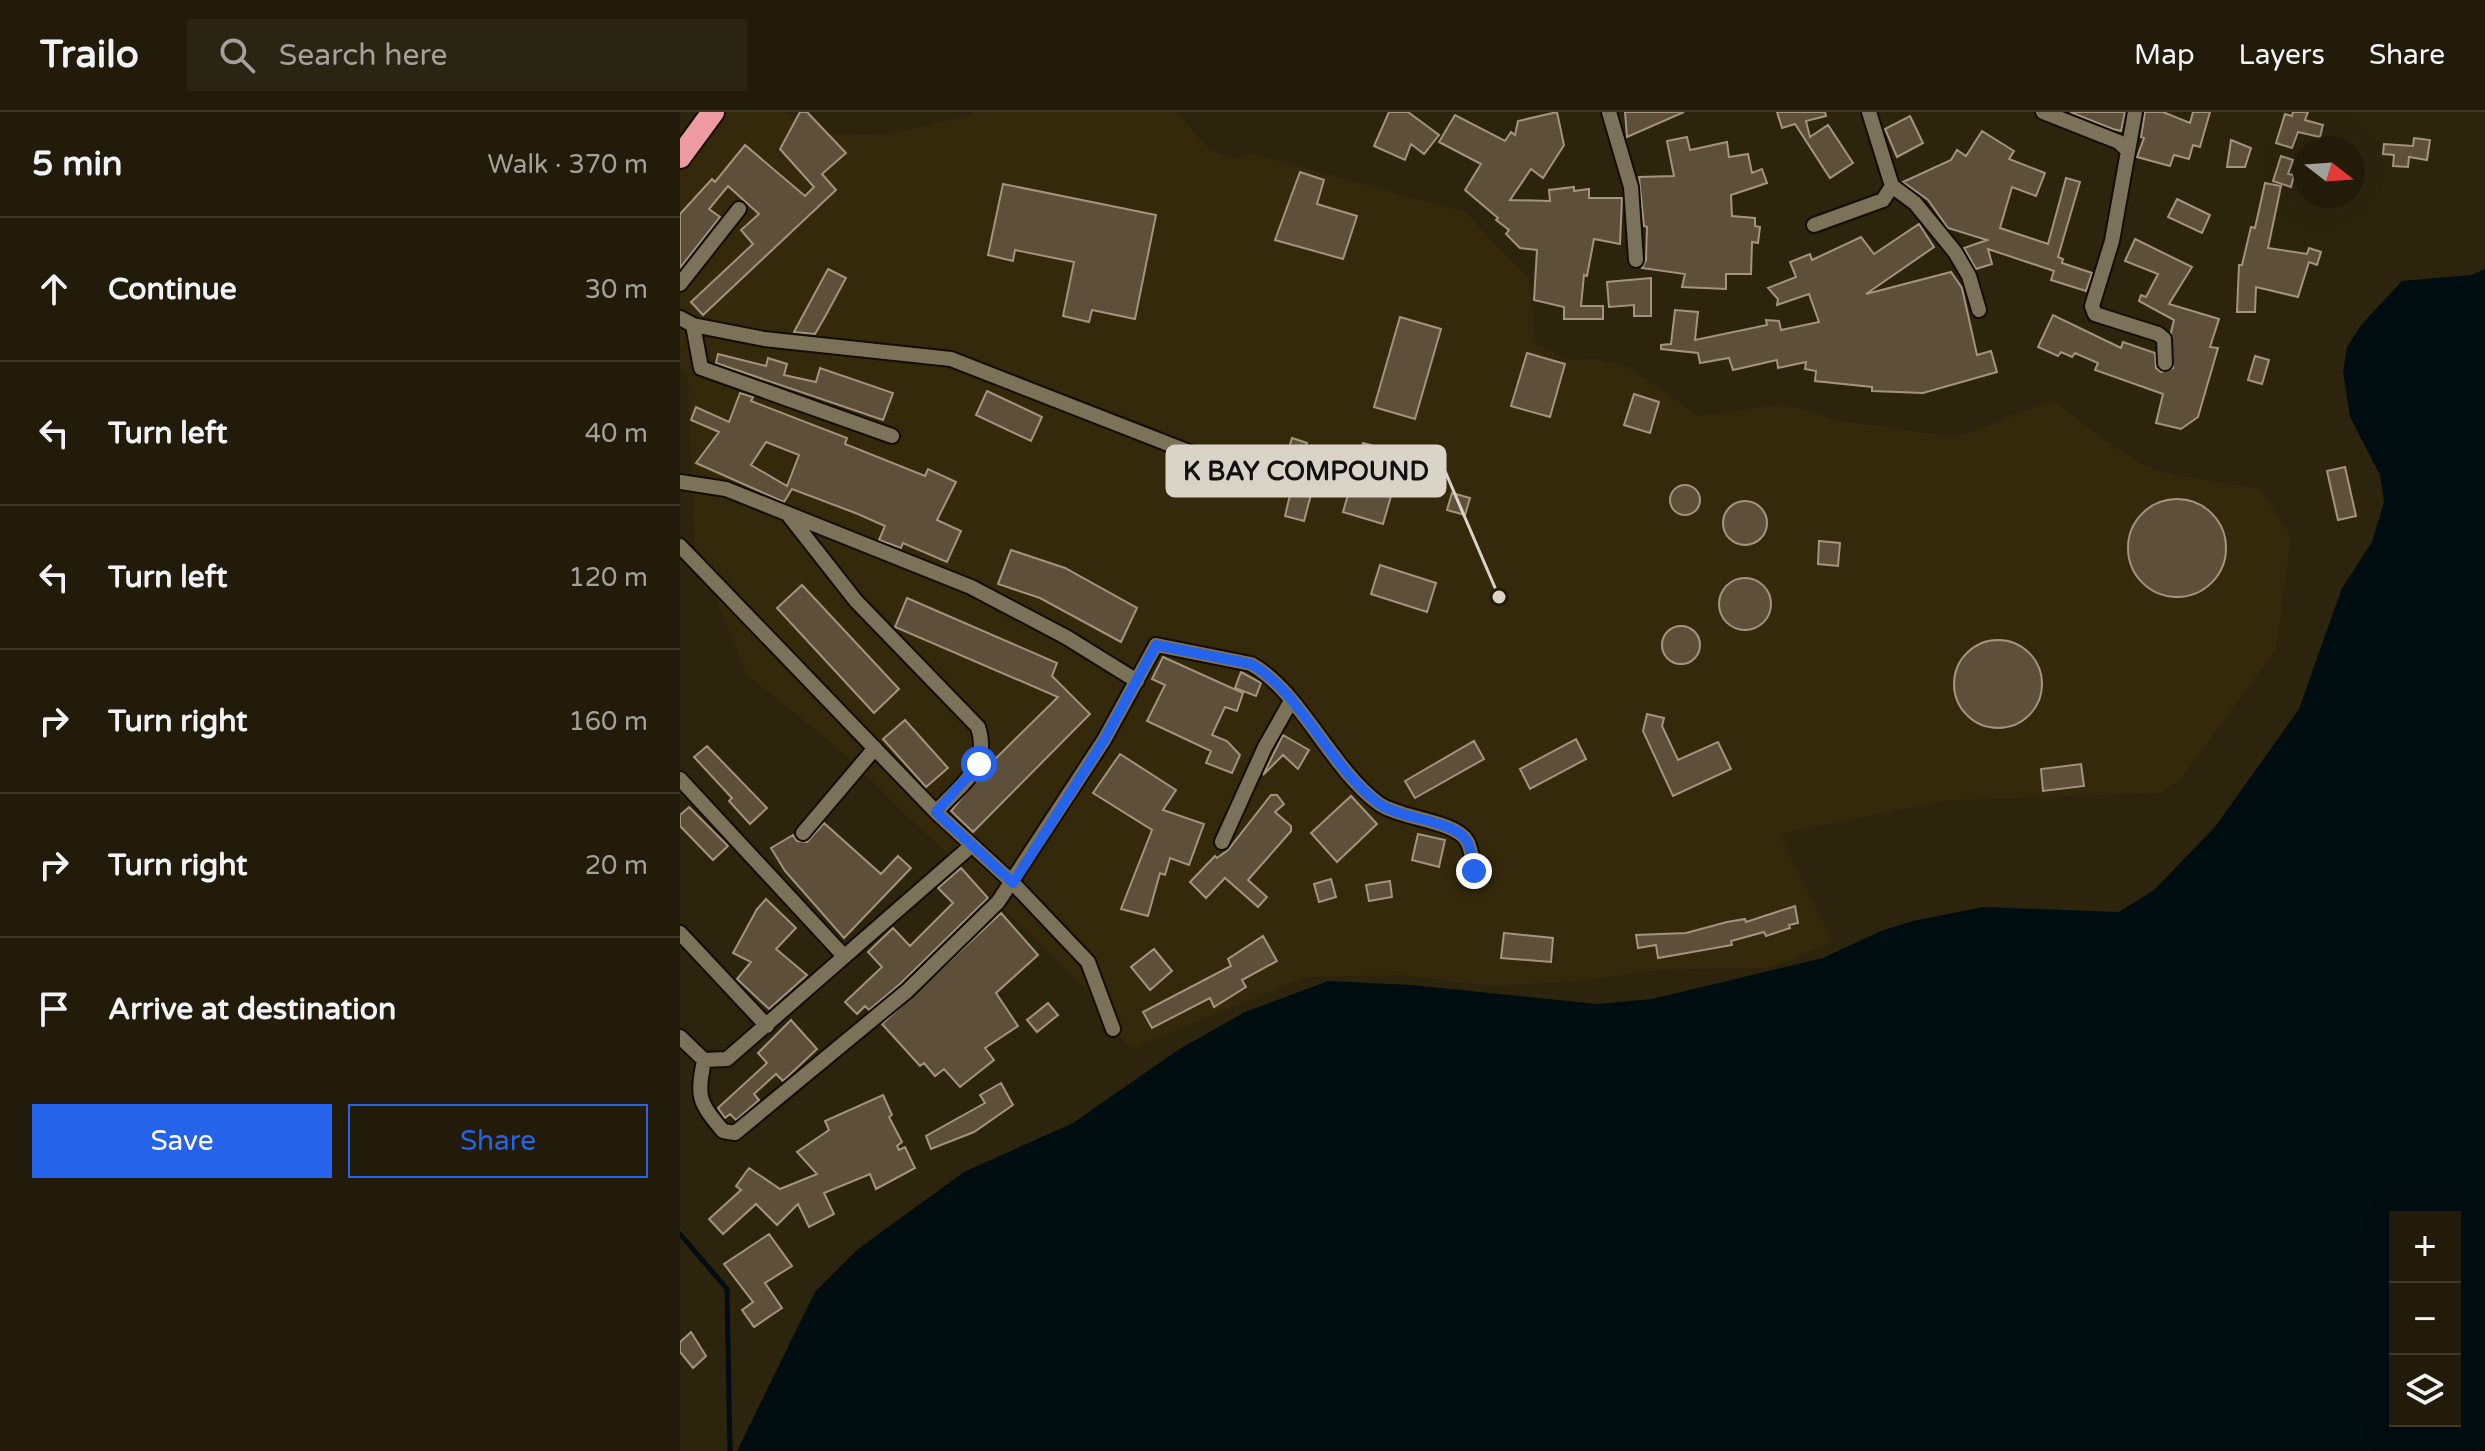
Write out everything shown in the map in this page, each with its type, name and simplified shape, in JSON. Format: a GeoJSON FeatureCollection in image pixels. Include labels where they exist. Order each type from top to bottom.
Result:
{"type":"FeatureCollection","features":[{"type":"Feature","properties":{"kind":"highway"},"geometry":{"type":"LineString","coordinates":[[680,157],[713,112]]}},
{"type":"Feature","properties":{"kind":"street"},"geometry":{"type":"LineString","coordinates":[[1609,112],[1631,187],[1636,260]]}},
{"type":"Feature","properties":{"kind":"street"},"geometry":{"type":"LineString","coordinates":[[1869,112],[1892,186],[1915,203],[1955,252],[1969,276],[1979,310]]}},
{"type":"Feature","properties":{"kind":"street"},"geometry":{"type":"LineString","coordinates":[[2043,112],[2119,142],[2128,151]]}},
{"type":"Feature","properties":{"kind":"street"},"geometry":{"type":"LineString","coordinates":[[2135,112],[2112,241],[2092,306],[2095,314],[2104,319],[2158,334],[2164,339],[2165,363]]}},
{"type":"Feature","properties":{"kind":"street"},"geometry":{"type":"LineString","coordinates":[[1814,225],[1883,200],[1892,186]]}},
{"type":"Feature","properties":{"kind":"street"},"geometry":{"type":"LineString","coordinates":[[680,284],[739,209]]}},
{"type":"Feature","properties":{"kind":"street"},"geometry":{"type":"LineString","coordinates":[[892,436],[701,368],[687,321],[764,339],[951,359],[1207,459]]}},
{"type":"Feature","properties":{"kind":"street"},"geometry":{"type":"LineString","coordinates":[[680,482],[726,489],[971,587],[1066,637],[1137,681]]}},
{"type":"Feature","properties":{"kind":"street"},"geometry":{"type":"LineString","coordinates":[[790,516],[856,601],[978,727],[984,746],[979,764],[936,812]]}},
{"type":"Feature","properties":{"kind":"street"},"geometry":{"type":"LineString","coordinates":[[681,549],[936,812],[1013,883],[1088,962],[1113,1029]]}},
{"type":"Feature","properties":{"kind":"street"},"geometry":{"type":"LineString","coordinates":[[704,1060],[698,1094],[702,1105],[723,1131],[735,1133],[907,991],[1013,883],[1104,740],[1156,645],[1251,664],[1262,670],[1291,701],[1336,764],[1375,801],[1386,808],[1458,832],[1468,842],[1474,871]]}},
{"type":"Feature","properties":{"kind":"street"},"geometry":{"type":"LineString","coordinates":[[1222,842],[1265,747],[1291,701]]}},
{"type":"Feature","properties":{"kind":"street"},"geometry":{"type":"LineString","coordinates":[[803,833],[875,748]]}},
{"type":"Feature","properties":{"kind":"street"},"geometry":{"type":"LineString","coordinates":[[680,779],[843,955]]}},
{"type":"Feature","properties":{"kind":"street"},"geometry":{"type":"LineString","coordinates":[[680,1037],[704,1060],[727,1059],[971,846]]}},
{"type":"Feature","properties":{"kind":"street"},"geometry":{"type":"LineString","coordinates":[[680,933],[767,1026]]}},
{"type":"Feature","properties":{"kind":"shaded area"},"geometry":{"type":"Polygon","coordinates":[[[719,112],[784,112],[819,135],[887,134],[969,116],[973,112],[1176,112],[1208,148],[1236,159],[1250,153],[1465,212],[1529,279],[1536,344],[1570,360],[1596,359],[1626,366],[1699,416],[1783,404],[1842,421],[1956,437],[2053,400],[2103,439],[2147,467],[2169,474],[2261,489],[2291,537],[2276,650],[2179,781],[2160,793],[1952,800],[1779,834],[1833,943],[1768,968],[1668,969],[1586,980],[1491,986],[1404,975],[1307,977],[1130,1049],[1084,987],[834,745],[747,675],[694,543],[688,377],[680,367],[680,165],[719,112]]]}},
{"type":"Feature","properties":{"kind":"shaded area"},"geometry":{"type":"Polygon","coordinates":[[[2485,269],[2485,1451],[737,1451],[815,1292],[858,1249],[964,1172],[1073,1123],[1178,1050],[1245,1012],[1328,981],[1411,985],[1598,1004],[1652,999],[1823,958],[1881,931],[1913,921],[1983,907],[2119,912],[2154,890],[2215,827],[2299,709],[2342,588],[2372,542],[2384,502],[2380,475],[2350,417],[2343,371],[2347,347],[2361,325],[2402,281],[2471,275],[2485,269]]]}},
{"type":"Feature","properties":{"kind":"building"},"geometry":{"type":"Polygon","coordinates":[[[800,112],[807,112],[846,153],[822,174],[836,190],[703,315],[691,302],[753,244],[741,230],[759,214],[728,186],[709,209],[720,217],[680,268],[680,214],[712,179],[715,182],[745,145],[805,196],[814,187],[780,149],[800,112]]]}},
{"type":"Feature","properties":{"kind":"building"},"geometry":{"type":"Polygon","coordinates":[[[1389,112],[1408,112],[1439,135],[1424,154],[1411,144],[1405,160],[1374,146],[1389,112]]]}},
{"type":"Feature","properties":{"kind":"building"},"geometry":{"type":"Polygon","coordinates":[[[1557,112],[1564,145],[1543,178],[1531,169],[1510,200],[1550,201],[1549,190],[1574,187],[1574,191],[1589,189],[1589,198],[1622,198],[1620,244],[1594,239],[1587,276],[1584,275],[1581,306],[1603,306],[1603,319],[1564,319],[1564,307],[1534,300],[1537,250],[1520,248],[1506,234],[1509,230],[1496,220],[1498,218],[1465,190],[1481,164],[1439,142],[1455,115],[1505,141],[1511,132],[1515,135],[1518,121],[1557,112]]]}},
{"type":"Feature","properties":{"kind":"building"},"geometry":{"type":"Polygon","coordinates":[[[1625,112],[1684,112],[1627,137],[1625,112]]]}},
{"type":"Feature","properties":{"kind":"building"},"geometry":{"type":"Polygon","coordinates":[[[1777,112],[1825,112],[1826,116],[1806,121],[1810,137],[1828,125],[1853,163],[1830,178],[1795,124],[1782,128],[1777,112]]]}},
{"type":"Feature","properties":{"kind":"building"},"geometry":{"type":"Polygon","coordinates":[[[2070,112],[2125,112],[2121,131],[2070,112]]]}},
{"type":"Feature","properties":{"kind":"building"},"geometry":{"type":"Polygon","coordinates":[[[2145,112],[2163,112],[2190,123],[2193,112],[2210,112],[2200,147],[2193,145],[2189,159],[2174,155],[2170,166],[2137,157],[2144,138],[2141,137],[2145,112]]]}},
{"type":"Feature","properties":{"kind":"building"},"geometry":{"type":"Polygon","coordinates":[[[2293,112],[2308,112],[2305,120],[2323,125],[2320,136],[2298,132],[2293,136],[2292,148],[2276,143],[2285,114],[2292,116],[2293,112]]]}},
{"type":"Feature","properties":{"kind":"building"},"geometry":{"type":"Polygon","coordinates":[[[1910,116],[1923,143],[1897,157],[1885,129],[1910,116]]]}},
{"type":"Feature","properties":{"kind":"building"},"geometry":{"type":"Polygon","coordinates":[[[1982,131],[2014,151],[2009,159],[2045,173],[2036,196],[2012,187],[2000,228],[2048,244],[2066,178],[2080,182],[2058,257],[2063,259],[2062,263],[2092,273],[2086,291],[2051,280],[2054,271],[1988,249],[1992,264],[1976,269],[1964,248],[1987,240],[1948,228],[1928,200],[1903,182],[1951,160],[1957,150],[1966,156],[1982,131]]]}},
{"type":"Feature","properties":{"kind":"building"},"geometry":{"type":"Polygon","coordinates":[[[1687,137],[1690,150],[1727,142],[1729,157],[1748,154],[1752,173],[1762,169],[1767,183],[1731,195],[1732,216],[1755,218],[1755,226],[1760,227],[1758,243],[1752,242],[1751,274],[1726,274],[1726,289],[1682,287],[1685,274],[1642,268],[1646,260],[1647,227],[1644,226],[1639,177],[1674,176],[1667,141],[1687,137]]]}},
{"type":"Feature","properties":{"kind":"building"},"geometry":{"type":"Polygon","coordinates":[[[2414,138],[2430,140],[2427,160],[2409,157],[2408,167],[2393,166],[2394,155],[2383,154],[2384,144],[2413,146],[2414,138]]]}},
{"type":"Feature","properties":{"kind":"building"},"geometry":{"type":"Polygon","coordinates":[[[2231,140],[2251,148],[2245,167],[2227,167],[2231,140]]]}},
{"type":"Feature","properties":{"kind":"building"},"geometry":{"type":"Polygon","coordinates":[[[2281,156],[2293,160],[2288,174],[2293,175],[2291,187],[2273,181],[2281,156]]]}},
{"type":"Feature","properties":{"kind":"building"},"geometry":{"type":"Polygon","coordinates":[[[1300,172],[1324,180],[1317,204],[1357,216],[1343,259],[1275,240],[1300,172]]]}},
{"type":"Feature","properties":{"kind":"building"},"geometry":{"type":"Polygon","coordinates":[[[2265,183],[2281,186],[2268,248],[2307,254],[2309,248],[2321,252],[2317,265],[2309,262],[2298,297],[2256,287],[2255,312],[2237,312],[2239,265],[2242,265],[2251,227],[2255,228],[2265,183]]]}},
{"type":"Feature","properties":{"kind":"building"},"geometry":{"type":"Polygon","coordinates":[[[1003,184],[1156,215],[1135,319],[1092,310],[1089,322],[1063,316],[1074,262],[1015,250],[1013,261],[988,255],[1003,184]]]}},
{"type":"Feature","properties":{"kind":"building"},"geometry":{"type":"Polygon","coordinates":[[[2177,199],[2210,215],[2202,233],[2168,217],[2177,199]]]}},
{"type":"Feature","properties":{"kind":"building"},"geometry":{"type":"Polygon","coordinates":[[[1919,224],[1934,247],[1866,294],[1951,272],[1962,288],[1977,355],[1991,351],[1997,372],[1923,393],[1872,391],[1872,387],[1815,381],[1816,371],[1805,369],[1806,362],[1778,368],[1777,360],[1733,370],[1729,358],[1700,363],[1698,353],[1661,349],[1661,345],[1671,344],[1675,310],[1698,312],[1695,340],[1767,325],[1766,320],[1779,321],[1781,330],[1819,322],[1809,294],[1777,305],[1778,299],[1768,288],[1796,277],[1790,262],[1810,254],[1812,260],[1861,237],[1874,254],[1919,224]]]}},
{"type":"Feature","properties":{"kind":"building"},"geometry":{"type":"Polygon","coordinates":[[[2135,239],[2192,267],[2169,304],[2219,319],[2210,347],[2218,348],[2198,417],[2181,429],[2156,423],[2163,394],[2095,370],[2098,363],[2075,353],[2072,357],[2061,352],[2058,356],[2038,347],[2053,315],[2121,348],[2123,342],[2155,353],[2156,368],[2161,372],[2173,368],[2171,332],[2174,320],[2139,301],[2141,295],[2146,297],[2158,274],[2125,261],[2135,239]]]}},
{"type":"Feature","properties":{"kind":"building"},"geometry":{"type":"Polygon","coordinates":[[[828,269],[846,278],[815,334],[794,332],[828,269]]]}},
{"type":"Feature","properties":{"kind":"building"},"geometry":{"type":"Polygon","coordinates":[[[1651,278],[1651,316],[1634,316],[1634,305],[1609,307],[1607,282],[1651,278]]]}},
{"type":"Feature","properties":{"kind":"building"},"geometry":{"type":"Polygon","coordinates":[[[1400,317],[1441,329],[1415,419],[1374,407],[1400,317]]]}},
{"type":"Feature","properties":{"kind":"building"},"geometry":{"type":"Polygon","coordinates":[[[1527,353],[1565,364],[1550,417],[1511,406],[1527,353]]]}},
{"type":"Feature","properties":{"kind":"building"},"geometry":{"type":"Polygon","coordinates":[[[718,354],[766,366],[768,358],[787,364],[784,375],[816,382],[820,368],[893,393],[883,420],[716,363],[718,354]]]}},
{"type":"Feature","properties":{"kind":"building"},"geometry":{"type":"Polygon","coordinates":[[[2255,356],[2269,360],[2262,384],[2248,380],[2255,356]]]}},
{"type":"Feature","properties":{"kind":"building"},"geometry":{"type":"Polygon","coordinates":[[[987,391],[1042,417],[1031,441],[976,415],[987,391]]]}},
{"type":"Feature","properties":{"kind":"building"},"geometry":{"type":"Polygon","coordinates":[[[740,393],[753,397],[751,401],[847,438],[845,444],[925,476],[928,469],[956,482],[937,520],[961,531],[947,562],[903,543],[901,548],[879,540],[885,526],[858,514],[792,489],[784,502],[696,463],[719,432],[691,420],[696,407],[729,422],[740,393]],[[766,442],[751,465],[787,486],[799,455],[766,442]]]}},
{"type":"Feature","properties":{"kind":"building"},"geometry":{"type":"Polygon","coordinates":[[[1634,394],[1659,402],[1650,433],[1624,425],[1634,394]]]}},
{"type":"Feature","properties":{"kind":"building"},"geometry":{"type":"Polygon","coordinates":[[[1292,438],[1307,443],[1304,452],[1321,457],[1304,521],[1285,516],[1293,482],[1280,478],[1292,438]]]}},
{"type":"Feature","properties":{"kind":"building"},"geometry":{"type":"Polygon","coordinates":[[[1363,443],[1403,454],[1383,524],[1343,512],[1363,443]]]}},
{"type":"Feature","properties":{"kind":"building"},"geometry":{"type":"Polygon","coordinates":[[[2345,467],[2356,516],[2338,520],[2327,471],[2345,467]]]}},
{"type":"Feature","properties":{"kind":"building"},"geometry":{"type":"Polygon","coordinates":[[[1685,485],[1691,486],[1699,494],[1699,506],[1691,514],[1685,515],[1679,514],[1671,506],[1670,500],[1671,494],[1679,486],[1685,485]]]}},
{"type":"Feature","properties":{"kind":"building"},"geometry":{"type":"Polygon","coordinates":[[[1452,493],[1470,498],[1465,515],[1447,510],[1452,493]]]}},
{"type":"Feature","properties":{"kind":"building"},"geometry":{"type":"Polygon","coordinates":[[[2177,499],[2196,502],[2212,513],[2223,529],[2226,548],[2223,567],[2212,583],[2196,594],[2177,597],[2158,594],[2142,583],[2131,567],[2128,548],[2131,529],[2142,513],[2158,502],[2177,499]]]}},
{"type":"Feature","properties":{"kind":"building"},"geometry":{"type":"Polygon","coordinates":[[[1745,501],[1760,508],[1767,523],[1760,538],[1745,545],[1730,538],[1723,523],[1730,508],[1745,501]]]}},
{"type":"Feature","properties":{"kind":"building"},"geometry":{"type":"Polygon","coordinates":[[[1819,541],[1840,543],[1838,566],[1818,564],[1819,541]]]}},
{"type":"Feature","properties":{"kind":"building"},"geometry":{"type":"Polygon","coordinates":[[[1011,550],[1065,568],[1137,608],[1121,642],[1040,598],[998,584],[1011,550]]]}},
{"type":"Feature","properties":{"kind":"building"},"geometry":{"type":"Polygon","coordinates":[[[1380,565],[1436,583],[1427,612],[1371,594],[1380,565]]]}},
{"type":"Feature","properties":{"kind":"building"},"geometry":{"type":"Polygon","coordinates":[[[1745,578],[1763,586],[1771,604],[1763,622],[1745,630],[1727,622],[1719,604],[1727,586],[1745,578]]]}},
{"type":"Feature","properties":{"kind":"building"},"geometry":{"type":"Polygon","coordinates":[[[802,585],[899,689],[874,713],[777,608],[802,585]]]}},
{"type":"Feature","properties":{"kind":"building"},"geometry":{"type":"Polygon","coordinates":[[[907,598],[1057,663],[1052,676],[1090,714],[973,832],[951,811],[985,769],[1058,697],[895,627],[907,598]]]}},
{"type":"Feature","properties":{"kind":"building"},"geometry":{"type":"Polygon","coordinates":[[[1681,626],[1694,632],[1700,645],[1694,658],[1681,664],[1668,658],[1662,645],[1668,632],[1681,626]]]}},
{"type":"Feature","properties":{"kind":"building"},"geometry":{"type":"Polygon","coordinates":[[[1998,640],[2015,644],[2029,653],[2038,667],[2042,684],[2038,701],[2029,715],[2015,724],[1998,728],[1981,724],[1967,715],[1958,701],[1954,684],[1958,667],[1967,653],[1981,644],[1998,640]]]}},
{"type":"Feature","properties":{"kind":"building"},"geometry":{"type":"Polygon","coordinates":[[[1163,657],[1243,693],[1237,711],[1225,707],[1212,735],[1227,741],[1240,755],[1232,773],[1206,763],[1211,751],[1147,721],[1165,685],[1152,679],[1163,657]]]}},
{"type":"Feature","properties":{"kind":"building"},"geometry":{"type":"Polygon","coordinates":[[[1241,672],[1261,683],[1256,696],[1235,688],[1241,672]]]}},
{"type":"Feature","properties":{"kind":"building"},"geometry":{"type":"Polygon","coordinates":[[[1647,714],[1664,718],[1662,726],[1678,760],[1718,742],[1731,769],[1673,796],[1643,731],[1647,714]]]}},
{"type":"Feature","properties":{"kind":"building"},"geometry":{"type":"Polygon","coordinates":[[[905,720],[948,768],[926,787],[883,739],[905,720]]]}},
{"type":"Feature","properties":{"kind":"building"},"geometry":{"type":"Polygon","coordinates":[[[1283,735],[1309,750],[1298,769],[1283,755],[1263,775],[1283,735]]]}},
{"type":"Feature","properties":{"kind":"building"},"geometry":{"type":"Polygon","coordinates":[[[1576,739],[1586,759],[1530,789],[1520,769],[1576,739]]]}},
{"type":"Feature","properties":{"kind":"building"},"geometry":{"type":"Polygon","coordinates":[[[1474,741],[1484,759],[1415,798],[1405,781],[1474,741]]]}},
{"type":"Feature","properties":{"kind":"building"},"geometry":{"type":"Polygon","coordinates":[[[707,746],[767,808],[750,824],[729,801],[732,798],[694,757],[707,746]]]}},
{"type":"Feature","properties":{"kind":"building"},"geometry":{"type":"Polygon","coordinates":[[[1120,754],[1176,790],[1163,810],[1204,824],[1189,865],[1170,858],[1165,875],[1160,873],[1148,916],[1121,909],[1152,830],[1093,793],[1120,754]]]}},
{"type":"Feature","properties":{"kind":"building"},"geometry":{"type":"Polygon","coordinates":[[[2081,764],[2084,786],[2043,791],[2041,769],[2081,764]]]}},
{"type":"Feature","properties":{"kind":"building"},"geometry":{"type":"Polygon","coordinates":[[[1271,795],[1277,795],[1284,804],[1275,812],[1291,826],[1291,831],[1248,880],[1267,897],[1258,907],[1225,878],[1206,898],[1190,882],[1215,856],[1217,858],[1228,850],[1271,795]]]}},
{"type":"Feature","properties":{"kind":"building"},"geometry":{"type":"Polygon","coordinates":[[[1351,796],[1377,824],[1337,862],[1311,833],[1351,796]]]}},
{"type":"Feature","properties":{"kind":"building"},"geometry":{"type":"Polygon","coordinates":[[[689,807],[728,846],[713,860],[680,826],[680,815],[689,807]]]}},
{"type":"Feature","properties":{"kind":"building"},"geometry":{"type":"Polygon","coordinates":[[[824,823],[881,874],[898,856],[911,868],[844,938],[785,871],[771,848],[793,835],[797,841],[807,842],[824,823]]]}},
{"type":"Feature","properties":{"kind":"building"},"geometry":{"type":"Polygon","coordinates":[[[1418,834],[1445,840],[1439,867],[1412,860],[1418,834]]]}},
{"type":"Feature","properties":{"kind":"building"},"geometry":{"type":"Polygon","coordinates":[[[961,868],[988,898],[900,984],[869,1010],[865,1006],[857,1014],[845,1002],[882,967],[868,952],[893,928],[910,946],[953,903],[938,888],[961,868]]]}},
{"type":"Feature","properties":{"kind":"building"},"geometry":{"type":"Polygon","coordinates":[[[1331,879],[1336,897],[1319,902],[1314,884],[1331,879]]]}},
{"type":"Feature","properties":{"kind":"building"},"geometry":{"type":"Polygon","coordinates":[[[1390,881],[1392,897],[1369,901],[1366,885],[1390,881]]]}},
{"type":"Feature","properties":{"kind":"building"},"geometry":{"type":"Polygon","coordinates":[[[766,899],[796,928],[776,949],[807,975],[769,1009],[737,979],[751,962],[733,953],[757,909],[766,899]]]}},
{"type":"Feature","properties":{"kind":"building"},"geometry":{"type":"Polygon","coordinates":[[[1795,906],[1798,923],[1766,936],[1764,932],[1731,941],[1732,945],[1658,958],[1656,945],[1638,948],[1636,935],[1686,933],[1727,922],[1745,919],[1746,922],[1795,906]]]}},
{"type":"Feature","properties":{"kind":"building"},"geometry":{"type":"Polygon","coordinates":[[[1001,913],[1038,955],[996,993],[1018,1026],[985,1048],[994,1060],[960,1087],[944,1069],[935,1076],[924,1063],[920,1066],[882,1024],[1001,913]]]}},
{"type":"Feature","properties":{"kind":"building"},"geometry":{"type":"Polygon","coordinates":[[[1504,933],[1553,938],[1551,962],[1501,958],[1504,933]]]}},
{"type":"Feature","properties":{"kind":"building"},"geometry":{"type":"Polygon","coordinates":[[[1263,936],[1277,961],[1242,980],[1246,987],[1214,1007],[1210,998],[1152,1028],[1143,1012],[1231,966],[1228,959],[1263,936]]]}},
{"type":"Feature","properties":{"kind":"building"},"geometry":{"type":"Polygon","coordinates":[[[1154,949],[1172,971],[1150,990],[1131,967],[1154,949]]]}},
{"type":"Feature","properties":{"kind":"building"},"geometry":{"type":"Polygon","coordinates":[[[1048,1003],[1058,1015],[1037,1032],[1027,1020],[1048,1003]]]}},
{"type":"Feature","properties":{"kind":"building"},"geometry":{"type":"Polygon","coordinates":[[[791,1020],[817,1049],[783,1081],[776,1074],[754,1094],[759,1100],[736,1120],[730,1114],[725,1118],[718,1108],[767,1063],[758,1053],[791,1020]]]}},
{"type":"Feature","properties":{"kind":"building"},"geometry":{"type":"Polygon","coordinates":[[[1001,1083],[1013,1105],[974,1132],[931,1149],[926,1136],[985,1103],[980,1095],[1001,1083]]]}},
{"type":"Feature","properties":{"kind":"building"},"geometry":{"type":"Polygon","coordinates":[[[883,1095],[892,1115],[889,1117],[902,1142],[897,1146],[899,1150],[905,1147],[915,1168],[876,1189],[870,1174],[824,1193],[834,1214],[809,1227],[798,1204],[777,1225],[756,1204],[723,1234],[709,1219],[741,1190],[736,1186],[749,1168],[780,1189],[817,1174],[797,1152],[829,1130],[825,1121],[883,1095]]]}},
{"type":"Feature","properties":{"kind":"building"},"geometry":{"type":"Polygon","coordinates":[[[769,1234],[792,1266],[765,1283],[782,1308],[754,1327],[742,1310],[753,1302],[724,1264],[769,1234]]]}},
{"type":"Feature","properties":{"kind":"building"},"geometry":{"type":"Polygon","coordinates":[[[691,1332],[706,1356],[693,1368],[680,1352],[680,1342],[691,1332]]]}},
{"type":"Feature","properties":{"kind":"waterway"},"geometry":{"type":"LineString","coordinates":[[680,1234],[727,1289],[730,1451]]}},
{"type":"Feature","properties":{"kind":"place","name":"K BAY COMPOUND"},"geometry":{"type":"Point","coordinates":[1499,597]}},
{"type":"Feature","properties":{"kind":"route"},"geometry":{"type":"LineString","coordinates":[[979,764],[936,812],[1013,883],[1104,740],[1156,645],[1251,664],[1262,670],[1291,701],[1336,764],[1375,801],[1386,808],[1458,832],[1468,842],[1474,871]]}}]}
